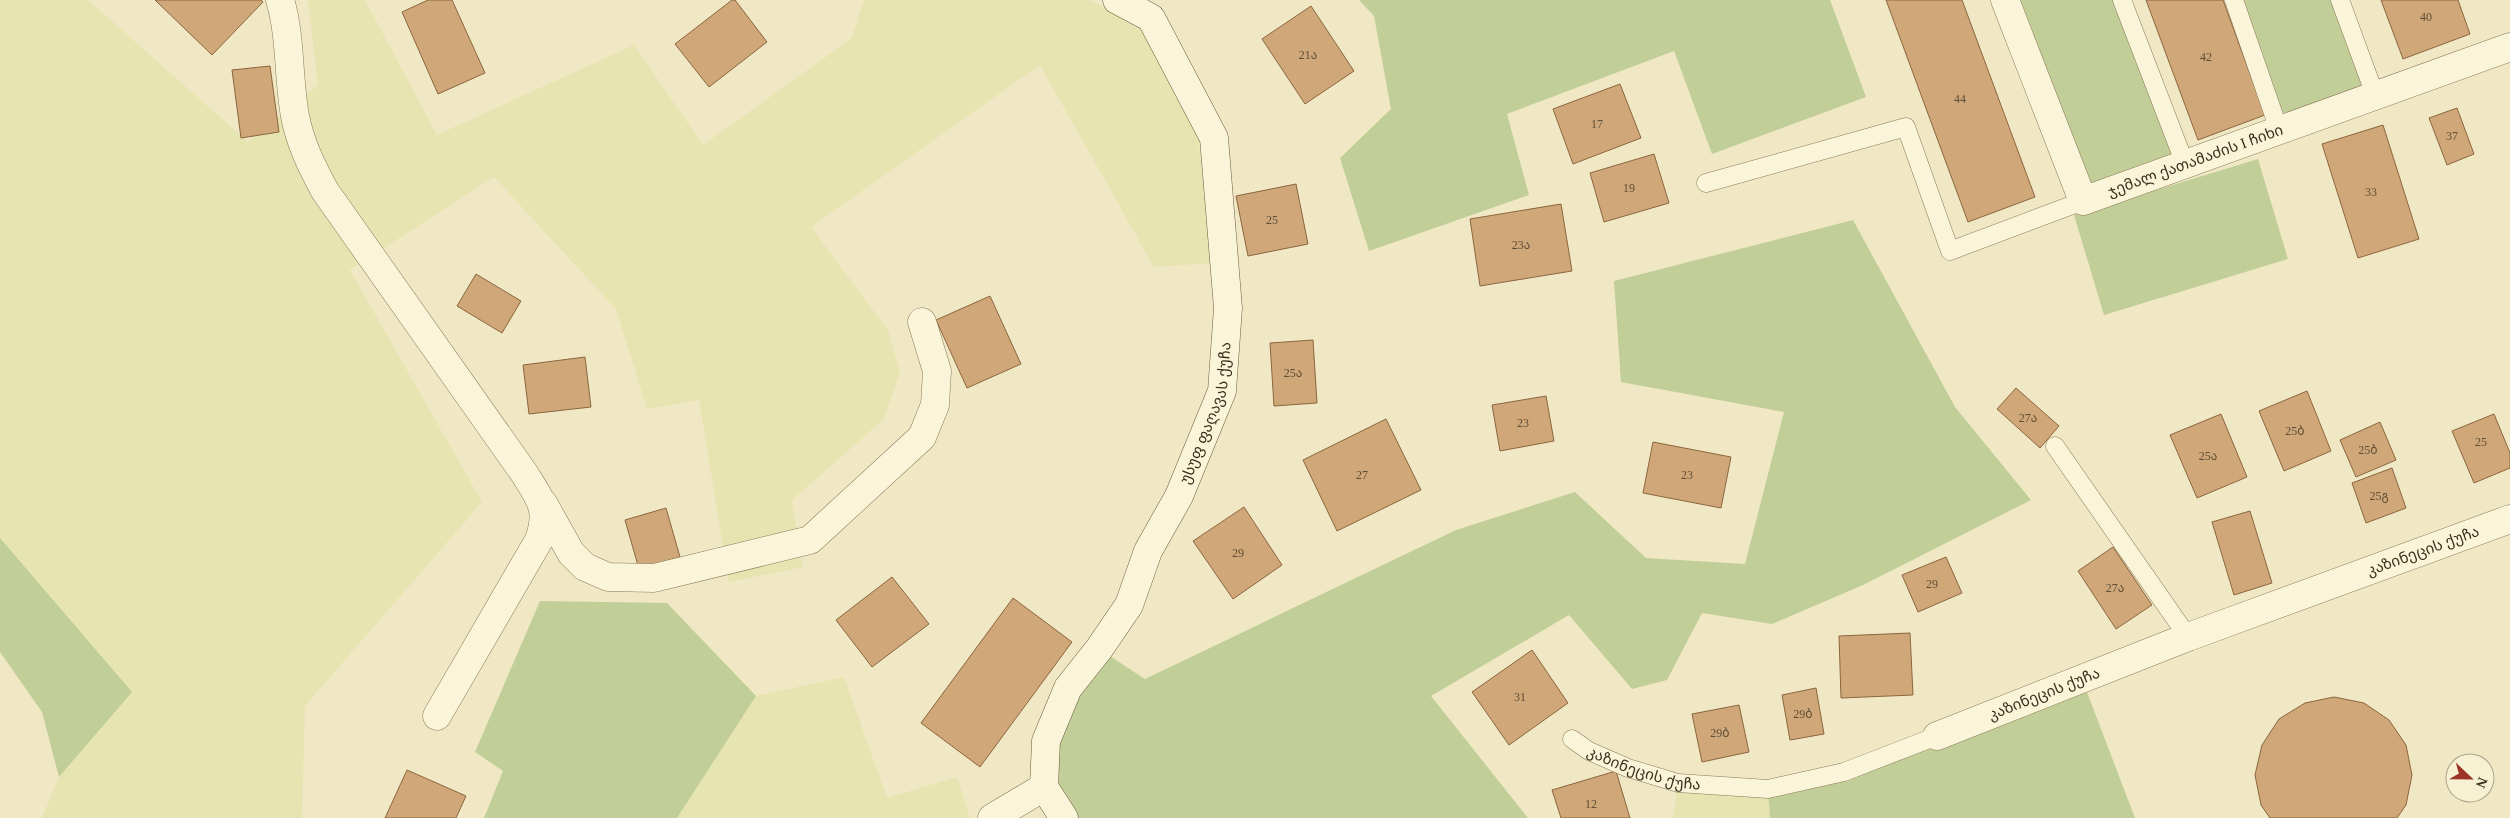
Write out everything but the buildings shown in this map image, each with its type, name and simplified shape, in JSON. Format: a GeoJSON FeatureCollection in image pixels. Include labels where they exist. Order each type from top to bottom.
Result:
{"type":"FeatureCollection","features":[{"type":"Feature","properties":{"kind":"street"},"geometry":{"type":"LineString","coordinates":[[280,0],[295,114],[300,136],[325,191],[518,464],[572,553],[585,567],[608,577],[654,578],[810,540],[922,437],[935,405],[938,371],[922,322]]}},
{"type":"Feature","properties":{"kind":"street","name":"უსუფ ფაღავას ქუჩა"},"geometry":{"type":"LineString","coordinates":[[1044,787],[1046,741],[1068,688],[1100,649],[1129,605],[1148,551],[1179,496],[1222,391],[1228,308],[1214,138],[1151,18],[1117,0]]}},
{"type":"Feature","properties":{"kind":"street"},"geometry":{"type":"LineString","coordinates":[[2006,0],[2083,201]]}},
{"type":"Feature","properties":{"kind":"street","name":"ჯემალ ქათამაძის I ჩიხი"},"geometry":{"type":"LineString","coordinates":[[2083,201],[2510,46]]}},
{"type":"Feature","properties":{"kind":"street"},"geometry":{"type":"LineString","coordinates":[[437,716],[539,540],[545,522],[543,503]]}},
{"type":"Feature","properties":{"kind":"street","name":"კაზინეცის ქუჩა"},"geometry":{"type":"LineString","coordinates":[[1937,736],[2188,637],[2510,519]]}},
{"type":"Feature","properties":{"kind":"street"},"geometry":{"type":"LineString","coordinates":[[992,818],[1044,787],[1064,818]]}},
{"type":"Feature","properties":{"kind":"lane"},"geometry":{"type":"LineString","coordinates":[[2122,0],[2185,164]]}},
{"type":"Feature","properties":{"kind":"lane"},"geometry":{"type":"LineString","coordinates":[[2234,0],[2279,130]]}},
{"type":"Feature","properties":{"kind":"lane"},"geometry":{"type":"LineString","coordinates":[[2340,0],[2375,96]]}},
{"type":"Feature","properties":{"kind":"lane"},"geometry":{"type":"LineString","coordinates":[[1706,183],[1906,126],[1950,251],[2083,201]]}},
{"type":"Feature","properties":{"kind":"lane"},"geometry":{"type":"LineString","coordinates":[[2054,446],[2188,637]]}},
{"type":"Feature","properties":{"kind":"lane","name":"კაზინეცის ქუჩა"},"geometry":{"type":"LineString","coordinates":[[1572,739],[1589,751],[1628,768],[1678,783],[1768,789],[1844,772],[1937,736]]}},
{"type":"Feature","properties":{"kind":"shaded area"},"geometry":{"type":"Polygon","coordinates":[[[0,0],[88,0],[248,142],[318,85],[308,0],[365,0],[437,135],[634,45],[703,145],[852,38],[864,0],[1090,0],[1140,25],[1198,134],[1212,263],[1154,267],[1040,65],[811,227],[888,330],[900,373],[883,420],[792,500],[803,567],[729,582],[699,400],[647,409],[616,309],[494,177],[350,270],[482,502],[305,706],[302,818],[42,818],[59,777],[131,692],[0,538],[0,0]]]}},
{"type":"Feature","properties":{"kind":"shaded area"},"geometry":{"type":"Polygon","coordinates":[[[844,677],[887,798],[957,777],[970,818],[677,818],[756,696],[844,677]]]}},
{"type":"Feature","properties":{"kind":"shaded area"},"geometry":{"type":"Polygon","coordinates":[[[1678,783],[1768,789],[1770,818],[1673,818],[1678,783]]]}},
{"type":"Feature","properties":{"kind":"green space"},"geometry":{"type":"Polygon","coordinates":[[[1359,0],[1830,0],[1866,97],[1712,154],[1674,51],[1507,114],[1529,195],[1369,251],[1340,158],[1391,109],[1374,16],[1359,0]]]}},
{"type":"Feature","properties":{"kind":"green space"},"geometry":{"type":"Polygon","coordinates":[[[2005,0],[2123,0],[2185,164],[2083,201],[2005,0]]]}},
{"type":"Feature","properties":{"kind":"green space"},"geometry":{"type":"Polygon","coordinates":[[[2234,0],[2340,0],[2375,95],[2279,130],[2234,0]]]}},
{"type":"Feature","properties":{"kind":"green space"},"geometry":{"type":"Polygon","coordinates":[[[2258,159],[2288,259],[2104,315],[2074,215],[2258,159]]]}},
{"type":"Feature","properties":{"kind":"green space"},"geometry":{"type":"Polygon","coordinates":[[[1853,220],[1955,407],[2031,500],[1863,585],[1772,624],[1702,613],[1667,680],[1632,689],[1569,615],[1431,696],[1528,818],[1064,818],[1046,741],[1099,649],[1145,679],[1456,530],[1575,492],[1646,558],[1745,564],[1784,412],[1621,382],[1614,281],[1853,220]]]}},
{"type":"Feature","properties":{"kind":"green space"},"geometry":{"type":"Polygon","coordinates":[[[0,538],[132,692],[59,777],[42,712],[0,652],[0,538]]]}},
{"type":"Feature","properties":{"kind":"green space"},"geometry":{"type":"Polygon","coordinates":[[[540,601],[667,603],[756,696],[677,818],[484,818],[503,771],[475,752],[540,601]]]}},
{"type":"Feature","properties":{"kind":"green space"},"geometry":{"type":"Polygon","coordinates":[[[2082,679],[2135,818],[1770,818],[1768,789],[1844,772],[2082,679]]]}}]}
